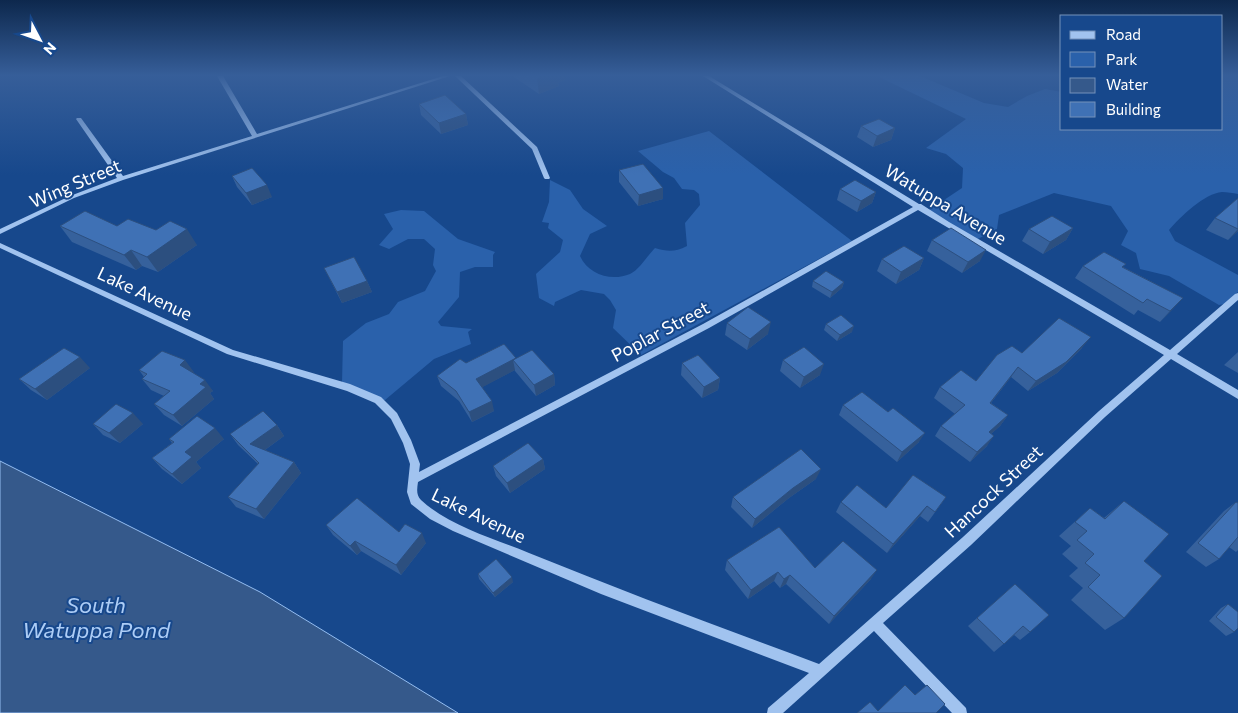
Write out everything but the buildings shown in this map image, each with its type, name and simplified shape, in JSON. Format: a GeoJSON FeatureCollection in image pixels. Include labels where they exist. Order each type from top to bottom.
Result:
{"type":"FeatureCollection","features":[{"type":"Feature","properties":{"kind":"street"},"geometry":{"type":"LineString","coordinates":[[240,109],[255,135]]}},
{"type":"Feature","properties":{"kind":"street"},"geometry":{"type":"LineString","coordinates":[[134,174],[338,109]]}},
{"type":"Feature","properties":{"kind":"street"},"geometry":{"type":"LineString","coordinates":[[494,109],[535,148],[547,178]]}},
{"type":"Feature","properties":{"kind":"street","name":"Watuppa Avenue"},"geometry":{"type":"LineString","coordinates":[[761,109],[919,206],[1172,354],[1238,395]]}},
{"type":"Feature","properties":{"kind":"street"},"geometry":{"type":"LineString","coordinates":[[79,119],[121,179]]}},
{"type":"Feature","properties":{"kind":"street","name":"Wing Street"},"geometry":{"type":"LineString","coordinates":[[0,232],[72,197],[134,174]]}},
{"type":"Feature","properties":{"kind":"street","name":"Poplar Street"},"geometry":{"type":"LineString","coordinates":[[413,480],[706,326],[919,206]]}},
{"type":"Feature","properties":{"kind":"street","name":"Lake Avenue"},"geometry":{"type":"LineString","coordinates":[[0,245],[230,352],[372,396],[387,407],[401,427],[415,464],[412,492],[415,501],[434,516],[457,528],[602,588],[821,671]]}},
{"type":"Feature","properties":{"kind":"street","name":"Hancock Street"},"geometry":{"type":"LineString","coordinates":[[773,713],[967,541],[1076,437],[1238,296]]}},
{"type":"Feature","properties":{"kind":"street"},"geometry":{"type":"LineString","coordinates":[[874,623],[961,713]]}},
{"type":"Feature","properties":{"kind":"green space"},"geometry":{"type":"Polygon","coordinates":[[[946,109],[1060,109],[1060,130],[1223,130],[1223,109],[1238,109],[1238,194],[1215,193],[1186,213],[1169,230],[1175,241],[1238,275],[1238,292],[1224,304],[1219,305],[1169,276],[1140,269],[1136,253],[1121,245],[1128,231],[1111,206],[1054,193],[999,215],[997,229],[974,241],[926,212],[962,188],[963,168],[946,154],[926,148],[966,119],[946,109]]]}},
{"type":"Feature","properties":{"kind":"green space"},"geometry":{"type":"Polygon","coordinates":[[[709,131],[852,241],[641,355],[613,328],[616,310],[604,294],[581,290],[555,302],[554,306],[539,298],[536,274],[560,252],[563,240],[548,228],[549,223],[542,222],[549,202],[550,180],[570,190],[583,209],[607,226],[590,234],[580,256],[589,268],[608,277],[630,274],[637,269],[655,248],[671,251],[687,246],[685,223],[700,205],[699,194],[694,190],[682,189],[674,178],[663,172],[638,151],[709,131]]]}},
{"type":"Feature","properties":{"kind":"green space"},"geometry":{"type":"Polygon","coordinates":[[[401,210],[424,211],[458,239],[495,252],[493,255],[493,267],[475,267],[460,272],[459,297],[438,322],[441,326],[472,329],[468,332],[471,344],[434,359],[385,400],[378,400],[342,383],[343,341],[366,323],[389,314],[398,302],[425,291],[436,271],[433,265],[435,249],[424,239],[408,239],[389,249],[379,245],[393,229],[384,214],[401,210]]]}},
{"type":"Feature","properties":{"kind":"water","name":"South Watuppa Pond"},"geometry":{"type":"Polygon","coordinates":[[[0,461],[260,592],[458,713],[0,713],[0,461]]]}}]}
